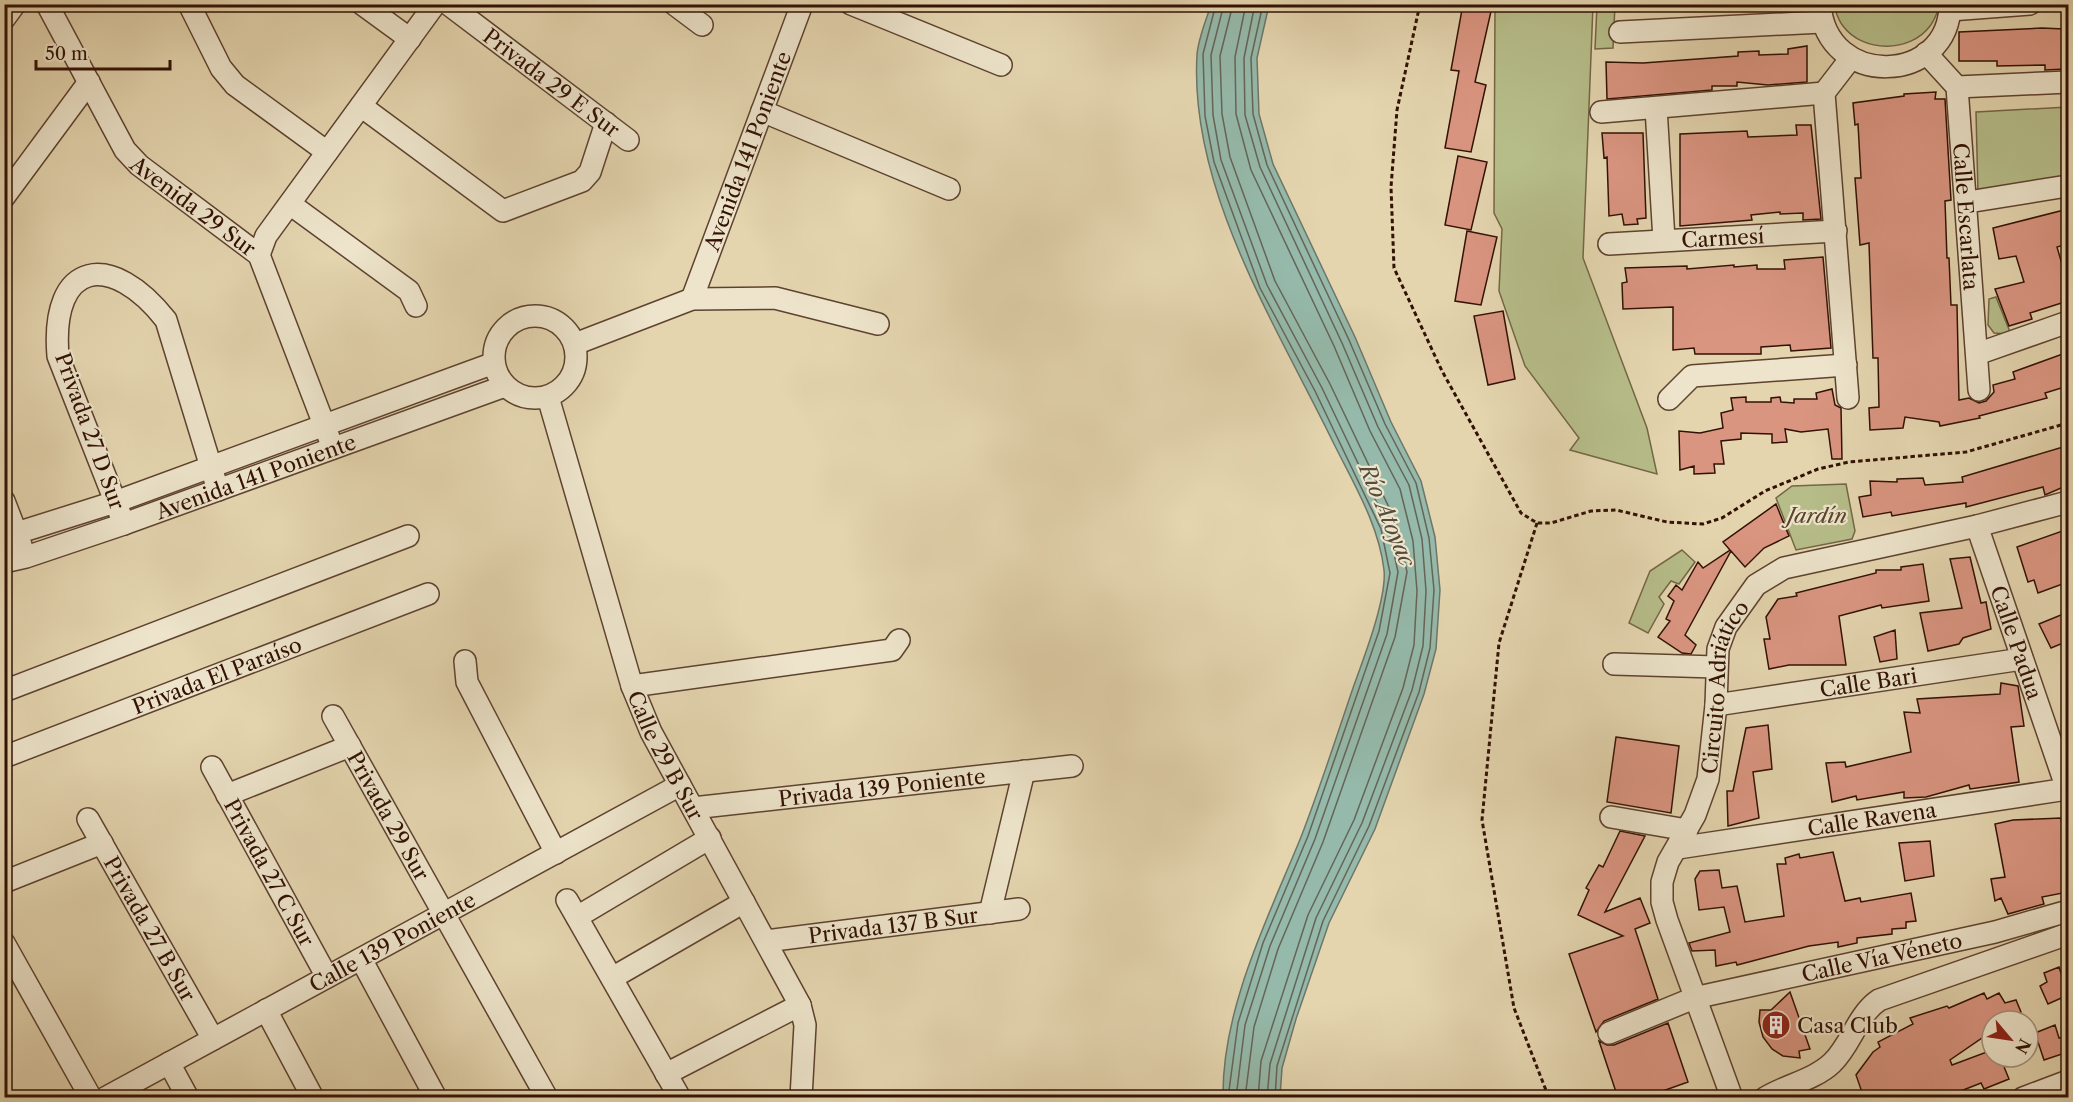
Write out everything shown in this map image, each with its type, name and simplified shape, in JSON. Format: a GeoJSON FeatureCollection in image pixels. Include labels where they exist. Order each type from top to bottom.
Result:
{"type":"FeatureCollection","features":[{"type":"Feature","properties":{"kind":"street"},"geometry":{"type":"LineString","coordinates":[[4,19],[15,4]]}},
{"type":"Feature","properties":{"kind":"street","name":"Avenida 29 Sur"},"geometry":{"type":"LineString","coordinates":[[47,4],[125,150],[139,165],[259,255],[333,448]]}},
{"type":"Feature","properties":{"kind":"street"},"geometry":{"type":"LineString","coordinates":[[189,4],[221,68],[235,85],[327,152]]}},
{"type":"Feature","properties":{"kind":"street"},"geometry":{"type":"LineString","coordinates":[[362,4],[410,39]]}},
{"type":"Feature","properties":{"kind":"street"},"geometry":{"type":"LineString","coordinates":[[259,255],[266,236],[435,4]]}},
{"type":"Feature","properties":{"kind":"street","name":"Privada 29 E Sur"},"geometry":{"type":"LineString","coordinates":[[448,4],[628,140]]}},
{"type":"Feature","properties":{"kind":"street"},"geometry":{"type":"LineString","coordinates":[[674,4],[702,25]]}},
{"type":"Feature","properties":{"kind":"street","name":"Avenida 141 Poniente"},"geometry":{"type":"LineString","coordinates":[[692,299],[802,4]]}},
{"type":"Feature","properties":{"kind":"street"},"geometry":{"type":"LineString","coordinates":[[851,4],[1001,65]]}},
{"type":"Feature","properties":{"kind":"street"},"geometry":{"type":"LineString","coordinates":[[1620,32],[1821,13],[1838,49],[1869,66],[1889,68],[1908,63],[1926,53],[1941,35],[1948,21],[1950,7],[2030,4]]}},
{"type":"Feature","properties":{"kind":"street"},"geometry":{"type":"LineString","coordinates":[[1926,53],[1958,87],[2068,82]]}},
{"type":"Feature","properties":{"kind":"street"},"geometry":{"type":"LineString","coordinates":[[1848,398],[1824,93],[1851,58]]}},
{"type":"Feature","properties":{"kind":"street"},"geometry":{"type":"LineString","coordinates":[[4,197],[89,82]]}},
{"type":"Feature","properties":{"kind":"street","name":"Calle Escarlata"},"geometry":{"type":"LineString","coordinates":[[1958,87],[1968,202],[1979,390]]}},
{"type":"Feature","properties":{"kind":"street"},"geometry":{"type":"LineString","coordinates":[[1601,112],[1824,93]]}},
{"type":"Feature","properties":{"kind":"street"},"geometry":{"type":"LineString","coordinates":[[361,106],[503,211],[509,211],[582,181],[590,172],[606,123]]}},
{"type":"Feature","properties":{"kind":"street"},"geometry":{"type":"LineString","coordinates":[[1656,108],[1664,240]]}},
{"type":"Feature","properties":{"kind":"street"},"geometry":{"type":"LineString","coordinates":[[762,111],[949,189]]}},
{"type":"Feature","properties":{"kind":"street"},"geometry":{"type":"LineString","coordinates":[[1968,202],[2061,187]]}},
{"type":"Feature","properties":{"kind":"street"},"geometry":{"type":"LineString","coordinates":[[290,204],[409,291],[416,306]]}},
{"type":"Feature","properties":{"kind":"street","name":"Carmesí"},"geometry":{"type":"LineString","coordinates":[[1610,244],[1836,231]]}},
{"type":"Feature","properties":{"kind":"street","name":"Privada 27 D Sur"},"geometry":{"type":"LineString","coordinates":[[124,524],[58,356],[56,330],[61,309],[69,289],[86,274],[98,272],[112,276],[154,306],[166,320],[211,467]]}},
{"type":"Feature","properties":{"kind":"street"},"geometry":{"type":"LineString","coordinates":[[575,344],[692,299],[775,298],[878,324]]}},
{"type":"Feature","properties":{"kind":"street"},"geometry":{"type":"LineString","coordinates":[[526,317],[550,318],[561,324],[575,344],[575,370],[569,382],[548,397],[533,399],[518,395],[505,386],[494,363],[498,339],[510,325],[526,317]]}},
{"type":"Feature","properties":{"kind":"street"},"geometry":{"type":"LineString","coordinates":[[1977,354],[2068,322]]}},
{"type":"Feature","properties":{"kind":"street","name":"Avenida 141 Poniente"},"geometry":{"type":"LineString","coordinates":[[11,535],[115,502],[494,363]]}},
{"type":"Feature","properties":{"kind":"street"},"geometry":{"type":"LineString","coordinates":[[1668,399],[1692,376],[1846,365]]}},
{"type":"Feature","properties":{"kind":"street","name":"Avenida 141 Poniente"},"geometry":{"type":"LineString","coordinates":[[4,562],[26,557],[124,524],[505,386]]}},
{"type":"Feature","properties":{"kind":"street","name":"Calle 29 B Sur"},"geometry":{"type":"LineString","coordinates":[[548,397],[632,686],[651,732],[800,1005],[805,1025],[801,1098]]}},
{"type":"Feature","properties":{"kind":"street"},"geometry":{"type":"LineString","coordinates":[[211,467],[218,490]]}},
{"type":"Feature","properties":{"kind":"street"},"geometry":{"type":"LineString","coordinates":[[4,501],[11,535],[26,557]]}},
{"type":"Feature","properties":{"kind":"street","name":"Circuito Adriático"},"geometry":{"type":"LineString","coordinates":[[1732,1098],[1694,998],[1662,902],[1662,882],[1668,862],[1683,839],[1708,779],[1716,705],[1716,667],[1726,627],[1756,585],[1784,568],[1977,526],[2068,502]]}},
{"type":"Feature","properties":{"kind":"street","name":"Calle Padua"},"geometry":{"type":"LineString","coordinates":[[1977,526],[2068,790]]}},
{"type":"Feature","properties":{"kind":"street"},"geometry":{"type":"LineString","coordinates":[[4,691],[408,536]]}},
{"type":"Feature","properties":{"kind":"street","name":"Privada El Paraíso"},"geometry":{"type":"LineString","coordinates":[[4,757],[428,594]]}},
{"type":"Feature","properties":{"kind":"street"},"geometry":{"type":"LineString","coordinates":[[632,686],[892,650],[899,640]]}},
{"type":"Feature","properties":{"kind":"street","name":"Calle Bari"},"geometry":{"type":"LineString","coordinates":[[1716,705],[2022,658]]}},
{"type":"Feature","properties":{"kind":"street"},"geometry":{"type":"LineString","coordinates":[[465,661],[467,682],[556,853]]}},
{"type":"Feature","properties":{"kind":"street"},"geometry":{"type":"LineString","coordinates":[[1614,664],[1716,667]]}},
{"type":"Feature","properties":{"kind":"street","name":"Privada 29 Sur"},"geometry":{"type":"LineString","coordinates":[[333,716],[547,1098]]}},
{"type":"Feature","properties":{"kind":"street"},"geometry":{"type":"LineString","coordinates":[[227,795],[350,746]]}},
{"type":"Feature","properties":{"kind":"street","name":"Privada 139 Poniente"},"geometry":{"type":"LineString","coordinates":[[693,808],[1072,766]]}},
{"type":"Feature","properties":{"kind":"street","name":"Privada 27 C Sur"},"geometry":{"type":"LineString","coordinates":[[212,767],[327,977]]}},
{"type":"Feature","properties":{"kind":"street"},"geometry":{"type":"LineString","coordinates":[[990,913],[1024,771]]}},
{"type":"Feature","properties":{"kind":"street","name":"Calle 139 Poniente"},"geometry":{"type":"LineString","coordinates":[[105,1098],[680,785]]}},
{"type":"Feature","properties":{"kind":"street","name":"Calle Ravena"},"geometry":{"type":"LineString","coordinates":[[1611,816],[1683,839],[2068,790]]}},
{"type":"Feature","properties":{"kind":"street","name":"Privada 27 B Sur"},"geometry":{"type":"LineString","coordinates":[[88,819],[213,1039]]}},
{"type":"Feature","properties":{"kind":"street"},"geometry":{"type":"LineString","coordinates":[[680,1098],[572,908],[710,838]]}},
{"type":"Feature","properties":{"kind":"street"},"geometry":{"type":"LineString","coordinates":[[4,882],[102,843]]}},
{"type":"Feature","properties":{"kind":"street"},"geometry":{"type":"LineString","coordinates":[[612,978],[744,902]]}},
{"type":"Feature","properties":{"kind":"street","name":"Privada 137 B Sur"},"geometry":{"type":"LineString","coordinates":[[766,941],[1020,909]]}},
{"type":"Feature","properties":{"kind":"street","name":"Calle Vía Véneto"},"geometry":{"type":"LineString","coordinates":[[1609,1033],[1694,998],[1995,932],[2068,911]]}},
{"type":"Feature","properties":{"kind":"street","name":"Calle Vía Véneto"},"geometry":{"type":"LineString","coordinates":[[1765,1098],[1824,1070],[1833,1062],[1865,1014],[1879,1000],[2068,934]]}},
{"type":"Feature","properties":{"kind":"street"},"geometry":{"type":"LineString","coordinates":[[4,943],[91,1098]]}},
{"type":"Feature","properties":{"kind":"street"},"geometry":{"type":"LineString","coordinates":[[361,958],[436,1098]]}},
{"type":"Feature","properties":{"kind":"street"},"geometry":{"type":"LineString","coordinates":[[666,1074],[800,1005]]}},
{"type":"Feature","properties":{"kind":"street"},"geometry":{"type":"LineString","coordinates":[[266,1010],[312,1098]]}},
{"type":"Feature","properties":{"kind":"street"},"geometry":{"type":"LineString","coordinates":[[169,1063],[188,1098]]}},
{"type":"Feature","properties":{"kind":"street"},"geometry":{"type":"LineString","coordinates":[[2023,1098],[2068,1081]]}},
{"type":"Feature","properties":{"kind":"path"},"geometry":{"type":"LineString","coordinates":[[1420,4],[1397,110],[1391,187],[1394,268],[1442,371],[1521,513],[1537,523],[1551,523],[1591,511],[1616,510],[1667,522],[1703,524],[1722,518],[1765,491],[1818,469],[1849,462],[1966,452],[2068,423]]}},
{"type":"Feature","properties":{"kind":"path"},"geometry":{"type":"LineString","coordinates":[[1537,523],[1499,643],[1482,820],[1514,1008],[1549,1098]]}},
{"type":"Feature","properties":{"kind":"green space"},"geometry":{"type":"Polygon","coordinates":[[[1495,5],[1593,5],[1583,258],[1647,428],[1657,474],[1570,450],[1579,438],[1525,366],[1499,291],[1502,229],[1494,213],[1495,5]]]}},
{"type":"Feature","properties":{"kind":"green space"},"geometry":{"type":"Polygon","coordinates":[[[1597,5],[1615,5],[1613,48],[1595,49],[1597,5]]]}},
{"type":"Feature","properties":{"kind":"green space"},"geometry":{"type":"Polygon","coordinates":[[[1833,5],[1941,5],[1932,24],[1921,35],[1899,45],[1886,46],[1874,45],[1852,35],[1841,24],[1833,5]]]}},
{"type":"Feature","properties":{"kind":"green space"},"geometry":{"type":"Polygon","coordinates":[[[2068,107],[2068,185],[1978,193],[1976,112],[2068,107]]]}},
{"type":"Feature","properties":{"kind":"green space"},"geometry":{"type":"Polygon","coordinates":[[[1996,297],[2010,332],[2007,334],[1994,333],[1988,325],[1989,299],[1996,297]]]}},
{"type":"Feature","properties":{"kind":"green space","name":"Jardín"},"geometry":{"type":"Polygon","coordinates":[[[1846,484],[1855,531],[1852,539],[1796,550],[1776,498],[1792,486],[1846,484]]]}},
{"type":"Feature","properties":{"kind":"green space"},"geometry":{"type":"Polygon","coordinates":[[[1682,550],[1695,562],[1679,584],[1671,581],[1659,597],[1664,604],[1648,633],[1629,623],[1650,571],[1682,550]]]}},
{"type":"Feature","properties":{"kind":"water","name":"Río Atoyac"},"geometry":{"type":"Polygon","coordinates":[[[1211,5],[1269,5],[1257,58],[1259,114],[1273,164],[1355,337],[1391,422],[1421,481],[1435,537],[1440,590],[1436,649],[1424,694],[1375,829],[1329,923],[1282,1068],[1280,1097],[1223,1097],[1230,1030],[1249,964],[1308,819],[1368,646],[1382,597],[1384,570],[1377,538],[1365,506],[1264,306],[1222,207],[1207,157],[1198,106],[1197,55],[1202,30],[1211,5]]]}},
{"type":"Feature","properties":{"kind":"building"},"geometry":{"type":"Polygon","coordinates":[[[1463,4],[1492,7],[1475,82],[1486,85],[1471,152],[1445,148],[1459,71],[1451,70],[1463,4]]]}},
{"type":"Feature","properties":{"kind":"building"},"geometry":{"type":"Polygon","coordinates":[[[2064,29],[2066,69],[2045,70],[2045,65],[1997,66],[1997,61],[1959,61],[1959,32],[2064,29]]]}},
{"type":"Feature","properties":{"kind":"building"},"geometry":{"type":"Polygon","coordinates":[[[1807,46],[1807,82],[1768,85],[1737,82],[1737,86],[1712,86],[1712,90],[1607,99],[1606,62],[1643,63],[1738,56],[1738,52],[1759,51],[1759,55],[1788,54],[1788,49],[1807,46]]]}},
{"type":"Feature","properties":{"kind":"building"},"geometry":{"type":"Polygon","coordinates":[[[1936,92],[1935,99],[1945,99],[1951,200],[1945,201],[1947,258],[1949,258],[1951,305],[1957,305],[1959,400],[1969,398],[1979,403],[1986,401],[1994,392],[1993,385],[2015,379],[2013,372],[2068,352],[2068,386],[2045,393],[2047,398],[1979,416],[1980,418],[1940,426],[1939,422],[1905,417],[1903,428],[1870,430],[1869,408],[1879,407],[1878,358],[1873,358],[1869,243],[1860,245],[1855,178],[1861,178],[1858,124],[1855,125],[1853,103],[1904,96],[1904,94],[1936,92]]]}},
{"type":"Feature","properties":{"kind":"building"},"geometry":{"type":"Polygon","coordinates":[[[1796,125],[1811,125],[1821,219],[1803,220],[1803,213],[1780,214],[1780,212],[1751,215],[1752,220],[1680,226],[1680,134],[1747,131],[1748,137],[1797,135],[1796,125]]]}},
{"type":"Feature","properties":{"kind":"building"},"geometry":{"type":"Polygon","coordinates":[[[1602,133],[1643,133],[1646,218],[1637,219],[1638,224],[1624,225],[1622,214],[1609,216],[1607,157],[1604,158],[1602,133]]]}},
{"type":"Feature","properties":{"kind":"building"},"geometry":{"type":"Polygon","coordinates":[[[1458,156],[1487,162],[1471,230],[1445,225],[1458,156]]]}},
{"type":"Feature","properties":{"kind":"building"},"geometry":{"type":"Polygon","coordinates":[[[2068,209],[2068,244],[2057,247],[2068,285],[2068,301],[2030,313],[2032,319],[2009,326],[1995,289],[2024,282],[2016,256],[1999,259],[1993,228],[2068,209]]]}},
{"type":"Feature","properties":{"kind":"building"},"geometry":{"type":"Polygon","coordinates":[[[1467,231],[1497,237],[1481,305],[1455,301],[1467,231]]]}},
{"type":"Feature","properties":{"kind":"building"},"geometry":{"type":"Polygon","coordinates":[[[1823,257],[1831,348],[1791,351],[1790,345],[1761,347],[1761,354],[1695,354],[1694,348],[1673,350],[1673,307],[1623,309],[1622,283],[1627,282],[1625,268],[1687,266],[1687,269],[1757,265],[1757,269],[1785,269],[1784,260],[1823,257]]]}},
{"type":"Feature","properties":{"kind":"building"},"geometry":{"type":"Polygon","coordinates":[[[1503,311],[1515,379],[1488,385],[1474,316],[1503,311]]]}},
{"type":"Feature","properties":{"kind":"building"},"geometry":{"type":"Polygon","coordinates":[[[1832,389],[1835,405],[1841,408],[1842,459],[1832,459],[1828,429],[1801,432],[1785,429],[1787,442],[1772,443],[1772,434],[1741,433],[1741,439],[1721,441],[1724,464],[1714,464],[1715,473],[1694,474],[1694,466],[1680,470],[1679,431],[1700,433],[1723,428],[1721,413],[1733,410],[1731,398],[1746,397],[1746,402],[1771,402],[1771,398],[1780,397],[1781,402],[1794,403],[1794,399],[1817,399],[1816,393],[1832,389]]]}},
{"type":"Feature","properties":{"kind":"building"},"geometry":{"type":"Polygon","coordinates":[[[2063,447],[2068,485],[2045,495],[2043,487],[1966,507],[1966,503],[1892,516],[1891,512],[1863,517],[1859,497],[1871,495],[1870,481],[1897,482],[1897,479],[1923,478],[1925,485],[1963,482],[1962,477],[2063,447]]]}},
{"type":"Feature","properties":{"kind":"building"},"geometry":{"type":"Polygon","coordinates":[[[1776,504],[1789,536],[1764,548],[1745,567],[1731,551],[1685,635],[1696,645],[1691,654],[1682,653],[1658,637],[1670,621],[1666,619],[1674,601],[1668,596],[1676,585],[1682,590],[1698,562],[1703,568],[1730,550],[1723,542],[1776,504]]]}},
{"type":"Feature","properties":{"kind":"building"},"geometry":{"type":"Polygon","coordinates":[[[2068,529],[2068,582],[2038,593],[2034,580],[2028,582],[2017,547],[2068,529]]]}},
{"type":"Feature","properties":{"kind":"building"},"geometry":{"type":"Polygon","coordinates":[[[1970,557],[1981,603],[1986,602],[1991,629],[1963,638],[1959,644],[1928,651],[1920,613],[1962,608],[1950,559],[1970,557]]]}},
{"type":"Feature","properties":{"kind":"building"},"geometry":{"type":"Polygon","coordinates":[[[1923,564],[1929,601],[1882,608],[1881,605],[1839,616],[1846,665],[1789,665],[1769,669],[1764,639],[1770,639],[1766,617],[1778,599],[1797,596],[1796,593],[1876,573],[1876,570],[1901,570],[1901,567],[1923,564]]]}},
{"type":"Feature","properties":{"kind":"building"},"geometry":{"type":"Polygon","coordinates":[[[2068,612],[2068,641],[2051,648],[2039,624],[2068,612]]]}},
{"type":"Feature","properties":{"kind":"building"},"geometry":{"type":"Polygon","coordinates":[[[1895,630],[1897,659],[1880,662],[1874,637],[1895,630]]]}},
{"type":"Feature","properties":{"kind":"building"},"geometry":{"type":"Polygon","coordinates":[[[2001,683],[2018,686],[2024,726],[2011,727],[2019,782],[1970,789],[1969,785],[1926,797],[1904,798],[1904,792],[1857,800],[1856,796],[1832,802],[1826,763],[1845,762],[1846,767],[1911,752],[1904,712],[1920,713],[1917,699],[2000,694],[2001,683]]]}},
{"type":"Feature","properties":{"kind":"building"},"geometry":{"type":"Polygon","coordinates":[[[1768,725],[1772,769],[1753,772],[1759,818],[1728,826],[1727,791],[1733,791],[1746,728],[1768,725]]]}},
{"type":"Feature","properties":{"kind":"building"},"geometry":{"type":"Polygon","coordinates":[[[1616,737],[1679,746],[1671,813],[1607,802],[1616,737]]]}},
{"type":"Feature","properties":{"kind":"building"},"geometry":{"type":"Polygon","coordinates":[[[2061,818],[2062,824],[2068,824],[2068,892],[2042,897],[2044,904],[2008,914],[2001,898],[1995,901],[1991,879],[2005,877],[1995,824],[2013,820],[2061,818]]]}},
{"type":"Feature","properties":{"kind":"building"},"geometry":{"type":"Polygon","coordinates":[[[1620,831],[1645,836],[1605,912],[1640,898],[1650,923],[1635,929],[1658,999],[1604,1021],[1596,1032],[1569,954],[1623,936],[1578,915],[1589,890],[1586,888],[1599,865],[1603,867],[1620,831]]]}},
{"type":"Feature","properties":{"kind":"building"},"geometry":{"type":"Polygon","coordinates":[[[1930,841],[1934,876],[1905,881],[1899,843],[1930,841]]]}},
{"type":"Feature","properties":{"kind":"building"},"geometry":{"type":"Polygon","coordinates":[[[1833,852],[1845,901],[1860,898],[1861,902],[1911,893],[1916,921],[1906,922],[1906,928],[1892,929],[1892,934],[1857,938],[1857,943],[1838,947],[1838,942],[1809,946],[1737,965],[1736,962],[1716,966],[1715,950],[1692,951],[1689,943],[1730,932],[1724,907],[1699,910],[1695,879],[1700,871],[1719,870],[1722,888],[1737,886],[1745,922],[1784,916],[1777,864],[1786,864],[1785,858],[1799,854],[1800,858],[1833,852]]]}},
{"type":"Feature","properties":{"kind":"building"},"geometry":{"type":"Polygon","coordinates":[[[2059,967],[2068,995],[2048,1004],[2040,986],[2047,982],[2044,973],[2059,967]]]}},
{"type":"Feature","properties":{"kind":"building","name":"Casa Club"},"geometry":{"type":"Polygon","coordinates":[[[1790,992],[1810,1049],[1799,1051],[1800,1058],[1783,1056],[1772,1049],[1763,1037],[1759,1022],[1760,1010],[1771,1010],[1790,992]]]}},
{"type":"Feature","properties":{"kind":"building"},"geometry":{"type":"Polygon","coordinates":[[[1984,993],[1987,999],[1999,993],[2005,1003],[2016,1000],[2020,1009],[1980,1009],[1980,1039],[1950,1060],[1952,1065],[1980,1054],[1980,1069],[2005,1069],[2009,1079],[1984,1089],[1981,1083],[1943,1098],[1864,1098],[1856,1075],[1873,1052],[1880,1047],[1878,1042],[1913,1024],[1910,1018],[1947,1006],[1949,1008],[1984,993]]]}},
{"type":"Feature","properties":{"kind":"building"},"geometry":{"type":"Polygon","coordinates":[[[1668,1023],[1688,1082],[1643,1098],[1618,1098],[1599,1041],[1607,1045],[1614,1045],[1668,1023]]]}},
{"type":"Feature","properties":{"kind":"building"},"geometry":{"type":"Polygon","coordinates":[[[2055,1025],[2059,1038],[2068,1036],[2068,1052],[2044,1060],[2040,1048],[2040,1031],[2055,1025]]]}},
{"type":"Feature","properties":{"kind":"place","name":"Casa Club"},"geometry":{"type":"Point","coordinates":[1776,1025]}}]}
